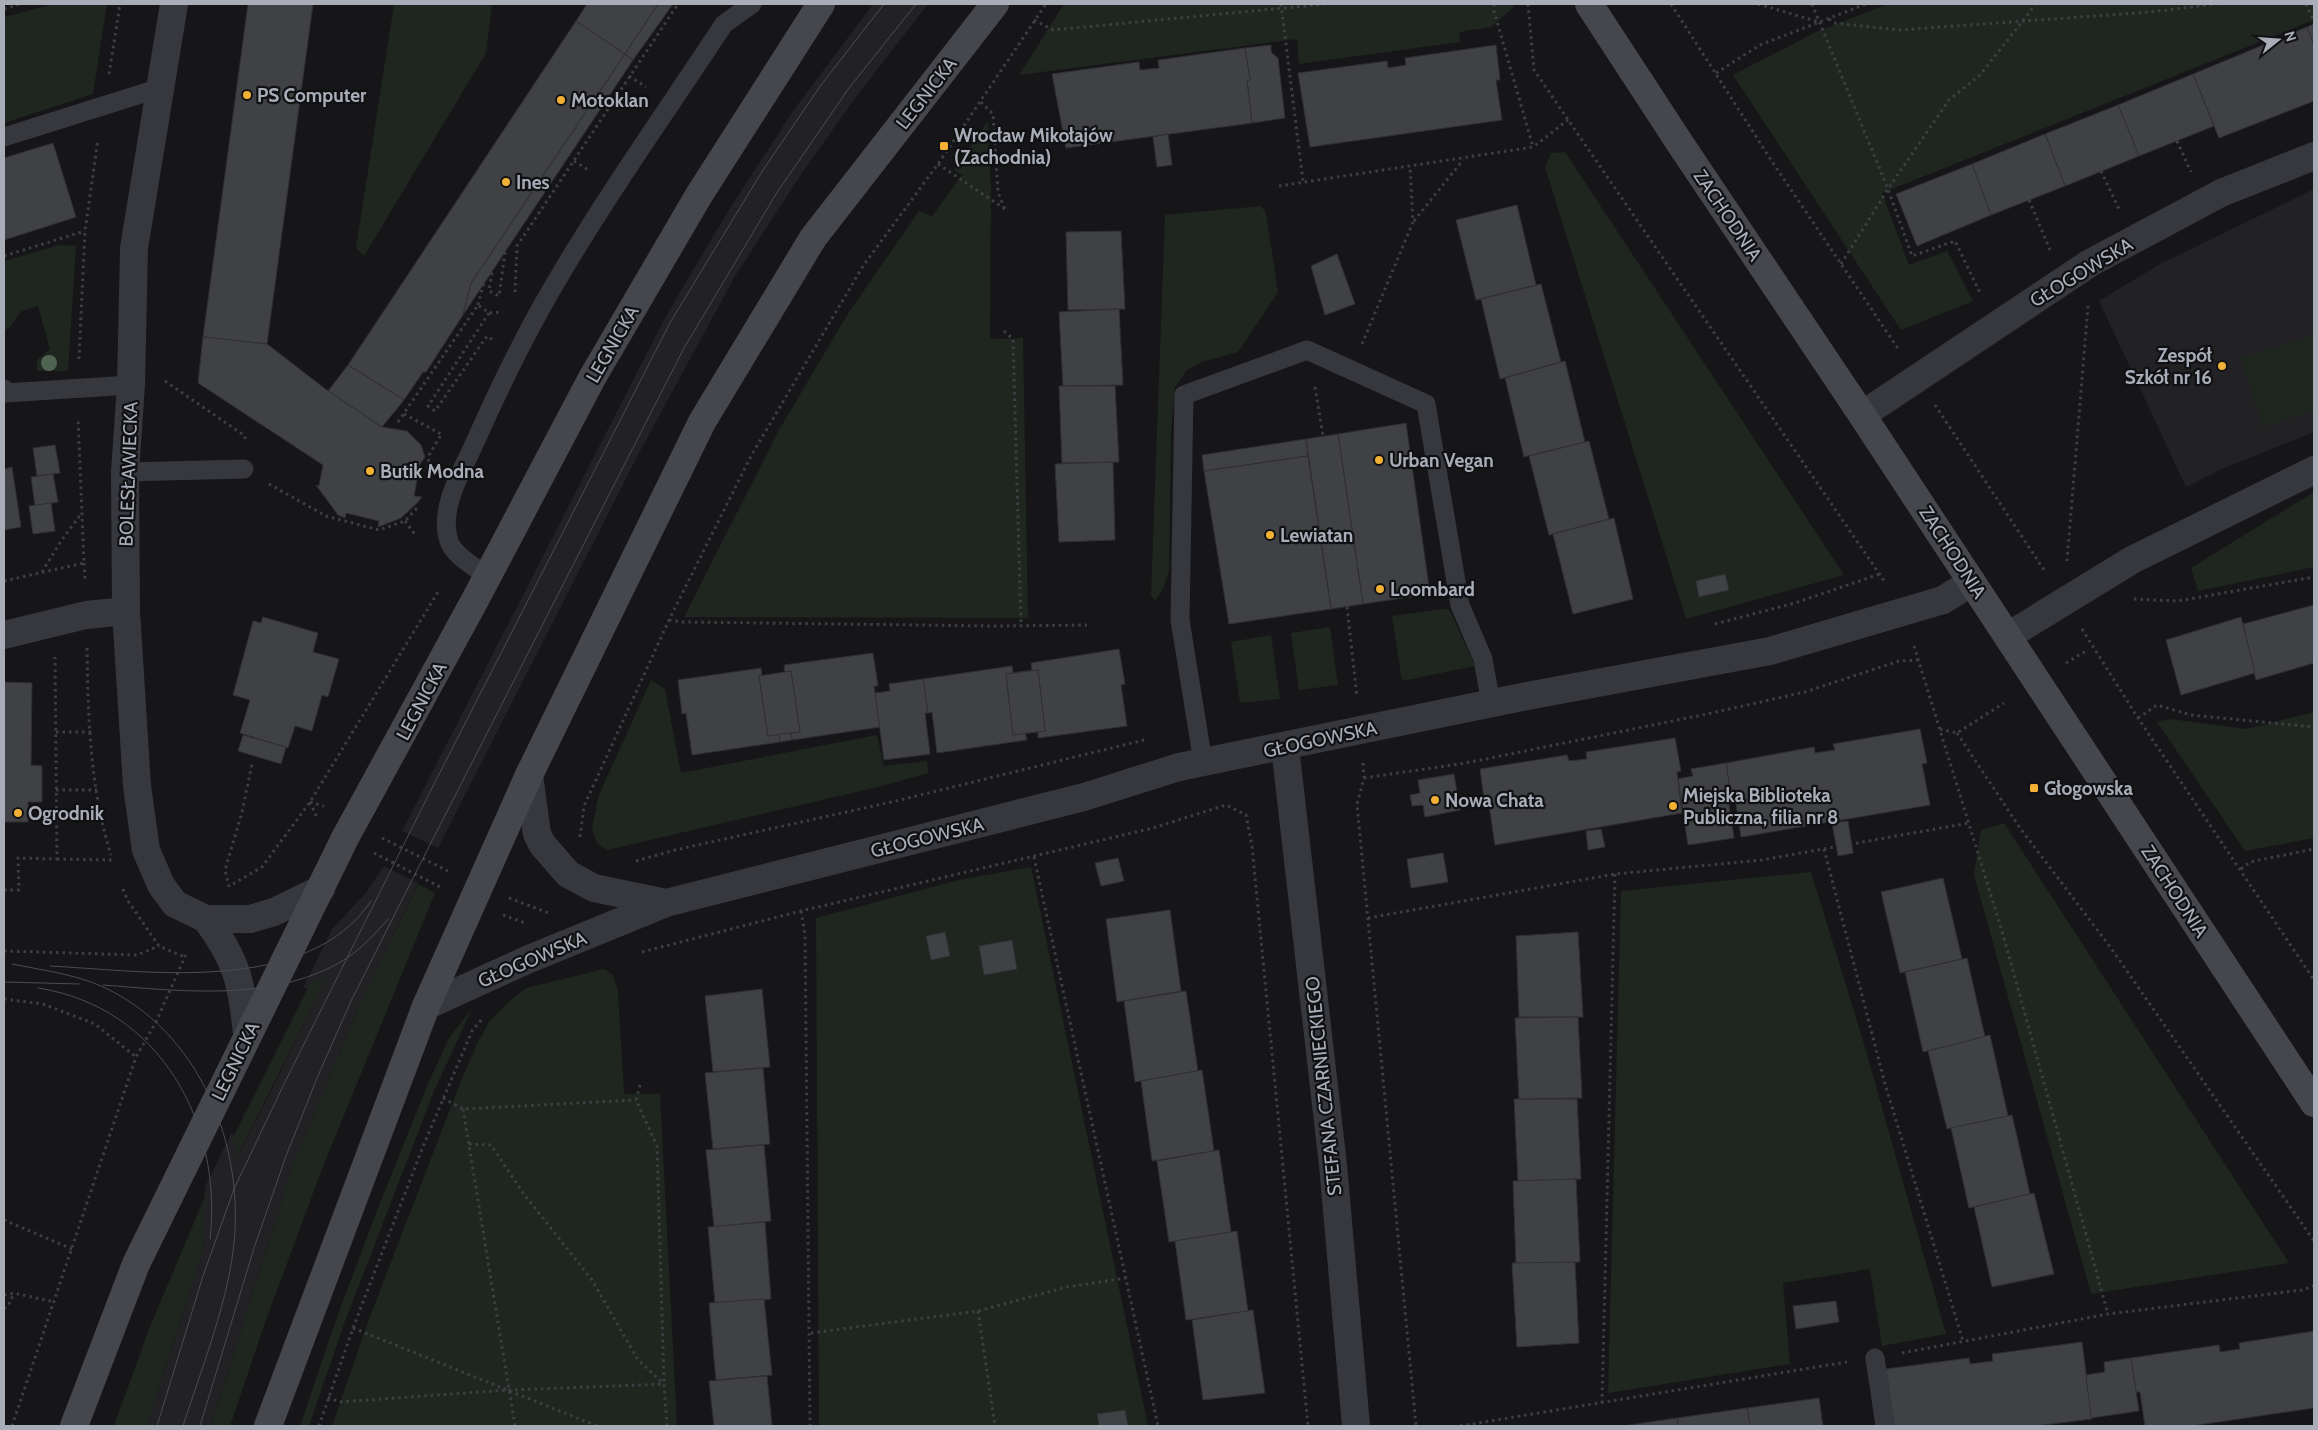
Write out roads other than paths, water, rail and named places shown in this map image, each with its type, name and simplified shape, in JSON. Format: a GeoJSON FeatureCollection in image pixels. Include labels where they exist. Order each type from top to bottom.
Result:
{"type":"FeatureCollection","features":[{"type":"Feature","properties":{"kind":"main road","name":"LEGNICKA"},"geometry":{"type":"LineString","coordinates":[[74,1426],[136,1264],[247,1034],[345,838],[597,370],[699,195],[821,4]]}},
{"type":"Feature","properties":{"kind":"main road","name":"LEGNICKA"},"geometry":{"type":"LineString","coordinates":[[268,1426],[426,1006],[528,775],[702,422],[808,246],[995,4]]}},
{"type":"Feature","properties":{"kind":"main road","name":"ZACHODNIA"},"geometry":{"type":"LineString","coordinates":[[1589,4],[2314,1102]]}},
{"type":"Feature","properties":{"kind":"street","name":"BOLESŁAWIECKA"},"geometry":{"type":"LineString","coordinates":[[174,4],[134,248],[131,385],[125,472],[126,611],[137,786],[146,850],[161,885],[175,904],[206,919],[250,919],[282,909],[321,889]]}},
{"type":"Feature","properties":{"kind":"street","name":"GŁOGOWSKA"},"geometry":{"type":"LineString","coordinates":[[1862,415],[2090,263],[2221,193],[2314,156]]}},
{"type":"Feature","properties":{"kind":"street"},"geometry":{"type":"LineString","coordinates":[[2008,636],[2132,560],[2314,470]]}},
{"type":"Feature","properties":{"kind":"street","name":"GŁOGOWSKA"},"geometry":{"type":"LineString","coordinates":[[426,1006],[529,958],[666,903],[1084,797],[1178,767],[1285,747],[1491,704],[1770,651],[1943,600],[1972,582]]}},
{"type":"Feature","properties":{"kind":"street"},"geometry":{"type":"LineString","coordinates":[[4,635],[86,614],[126,611]]}},
{"type":"Feature","properties":{"kind":"street","name":"STEFANA CZARNIECKIEGO"},"geometry":{"type":"LineString","coordinates":[[1285,747],[1333,1165],[1356,1426]]}},
{"type":"Feature","properties":{"kind":"street","name":"GŁOGOWSKA"},"geometry":{"type":"LineString","coordinates":[[528,775],[537,834],[542,844],[568,874],[594,888],[666,903]]}},
{"type":"Feature","properties":{"kind":"street"},"geometry":{"type":"LineString","coordinates":[[206,919],[227,950],[236,968],[242,992],[247,1034]]}},
{"type":"Feature","properties":{"kind":"lane"},"geometry":{"type":"LineString","coordinates":[[487,576],[452,549],[448,540],[447,520],[451,496],[498,392],[541,308],[591,225],[724,24],[752,4]]}},
{"type":"Feature","properties":{"kind":"lane"},"geometry":{"type":"LineString","coordinates":[[4,138],[160,88]]}},
{"type":"Feature","properties":{"kind":"lane"},"geometry":{"type":"LineString","coordinates":[[1203,762],[1180,620],[1184,394],[1307,350],[1426,404],[1460,605],[1483,659],[1491,704]]}},
{"type":"Feature","properties":{"kind":"lane"},"geometry":{"type":"LineString","coordinates":[[4,389],[5,393],[131,385]]}},
{"type":"Feature","properties":{"kind":"lane"},"geometry":{"type":"LineString","coordinates":[[125,472],[244,469]]}},
{"type":"Feature","properties":{"kind":"lane"},"geometry":{"type":"LineString","coordinates":[[1875,1358],[1885,1426]]}},
{"type":"Feature","properties":{"kind":"tram line"},"geometry":{"type":"LineString","coordinates":[[157,1426],[203,1276],[234,1189],[284,1084],[432,788],[671,321],[763,170],[821,85],[884,4]]}},
{"type":"Feature","properties":{"kind":"tram line"},"geometry":{"type":"LineString","coordinates":[[200,1426],[254,1248],[286,1156],[317,1078],[351,1001],[684,348],[776,194],[849,88],[916,4]]}},
{"type":"Feature","properties":{"kind":"tram line"},"geometry":{"type":"LineString","coordinates":[[50,966],[178,973],[224,971],[268,965],[308,952],[343,931],[371,901]]}},
{"type":"Feature","properties":{"kind":"tram line"},"geometry":{"type":"LineString","coordinates":[[103,985],[165,990],[228,991],[260,988],[290,982],[320,972],[347,958],[369,940],[388,919]]}},
{"type":"Feature","properties":{"kind":"tram line"},"geometry":{"type":"LineString","coordinates":[[12,964],[80,978],[101,986],[136,1006],[165,1032],[190,1062],[209,1096],[223,1134],[232,1173],[235,1213],[233,1252],[218,1318],[183,1426]]}},
{"type":"Feature","properties":{"kind":"tram line"},"geometry":{"type":"LineString","coordinates":[[4,982],[80,984]]}},
{"type":"Feature","properties":{"kind":"tram line"},"geometry":{"type":"LineString","coordinates":[[38,988],[81,1000],[119,1019],[150,1045],[175,1078],[194,1114],[206,1154],[211,1196],[210,1239]]}},
{"type":"Feature","properties":{"kind":"place","name":"PS Computer"},"geometry":{"type":"Point","coordinates":[247,95]}},
{"type":"Feature","properties":{"kind":"place","name":"Motoklan"},"geometry":{"type":"Point","coordinates":[561,100]}},
{"type":"Feature","properties":{"kind":"place","name":"Wrocław Mikołajów (Zachodnia)"},"geometry":{"type":"Point","coordinates":[944,146]}},
{"type":"Feature","properties":{"kind":"place","name":"Ines"},"geometry":{"type":"Point","coordinates":[506,182]}},
{"type":"Feature","properties":{"kind":"place","name":"Zespół Szkół nr 16"},"geometry":{"type":"Point","coordinates":[2222,366]}},
{"type":"Feature","properties":{"kind":"place","name":"Urban Vegan"},"geometry":{"type":"Point","coordinates":[1379,460]}},
{"type":"Feature","properties":{"kind":"place","name":"Butik Modna"},"geometry":{"type":"Point","coordinates":[370,471]}},
{"type":"Feature","properties":{"kind":"place","name":"Lewiatan"},"geometry":{"type":"Point","coordinates":[1270,535]}},
{"type":"Feature","properties":{"kind":"place","name":"Loombard"},"geometry":{"type":"Point","coordinates":[1380,589]}},
{"type":"Feature","properties":{"kind":"place","name":"Głogowska"},"geometry":{"type":"Point","coordinates":[2034,788]}},
{"type":"Feature","properties":{"kind":"place","name":"Nowa Chata"},"geometry":{"type":"Point","coordinates":[1435,800]}},
{"type":"Feature","properties":{"kind":"place","name":"Miejska Biblioteka Publiczna, filia nr 8"},"geometry":{"type":"Point","coordinates":[1673,806]}},
{"type":"Feature","properties":{"kind":"place","name":"Ogrodnik"},"geometry":{"type":"Point","coordinates":[18,813]}}]}
